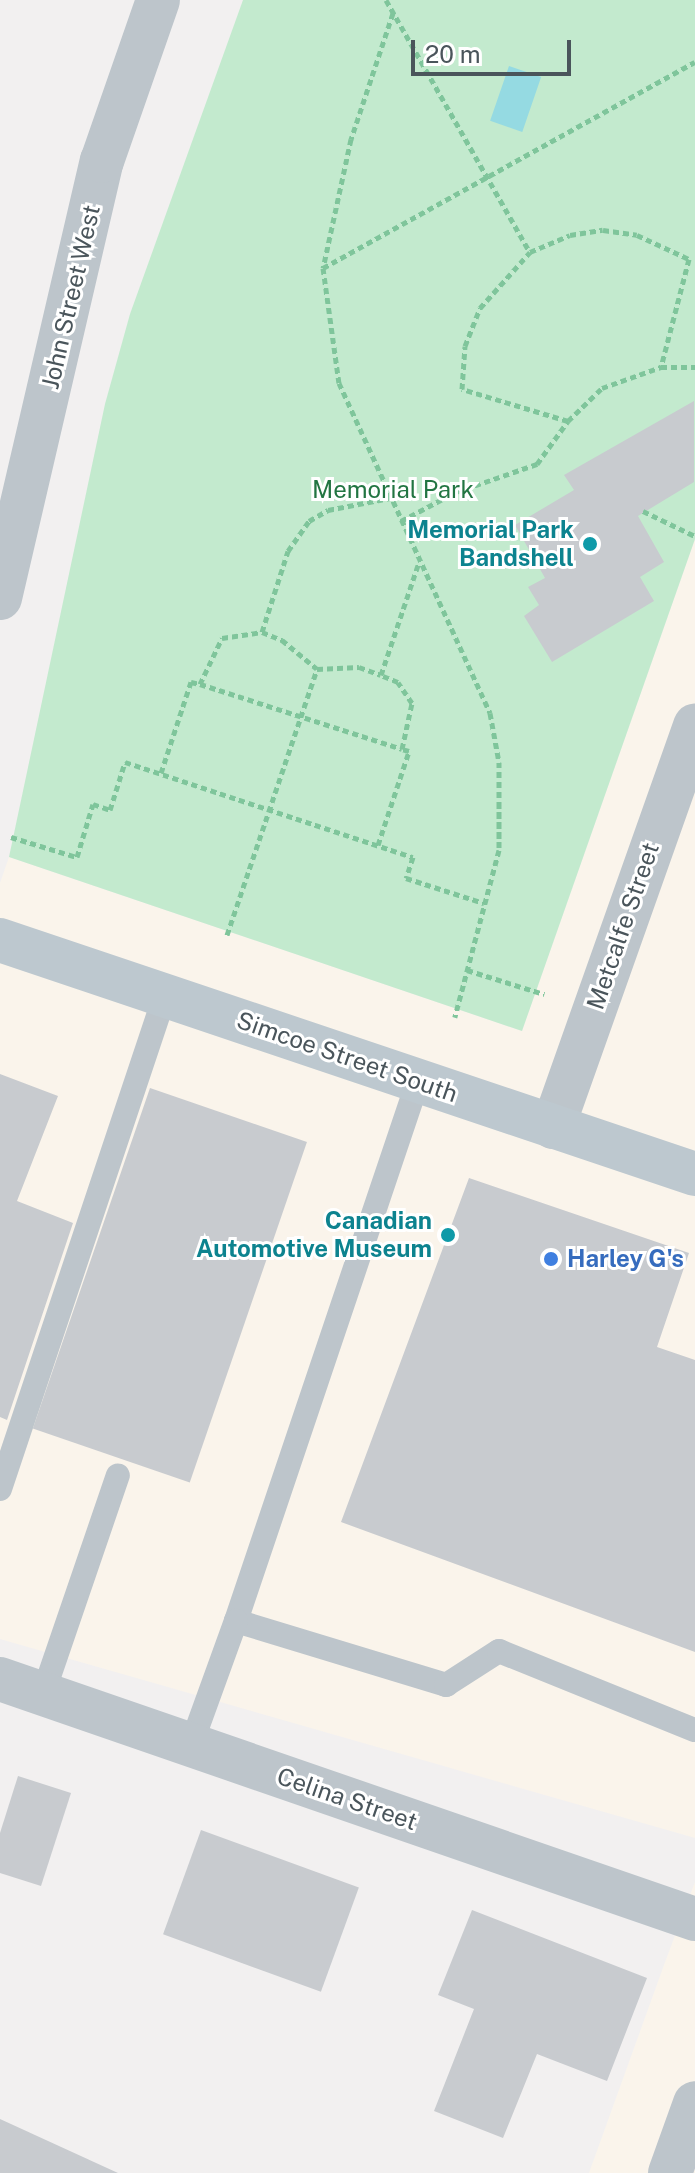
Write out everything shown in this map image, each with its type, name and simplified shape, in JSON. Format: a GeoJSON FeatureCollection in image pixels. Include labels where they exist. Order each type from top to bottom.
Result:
{"type":"FeatureCollection","features":[{"type":"Feature","properties":{"kind":"main road","name":"Simcoe Street South"},"geometry":{"type":"LineString","coordinates":[[0,940],[695,1174]]}},
{"type":"Feature","properties":{"kind":"street","name":"John Street West"},"geometry":{"type":"LineString","coordinates":[[0,598],[102,161],[158,0]]}},
{"type":"Feature","properties":{"kind":"street","name":"Metcalfe Street"},"geometry":{"type":"LineString","coordinates":[[553,1127],[695,725]]}},
{"type":"Feature","properties":{"kind":"street","name":"Celina Street"},"geometry":{"type":"LineString","coordinates":[[0,1679],[695,1919]]}},
{"type":"Feature","properties":{"kind":"street"},"geometry":{"type":"LineString","coordinates":[[670,2173],[695,2103]]}},
{"type":"Feature","properties":{"kind":"lane"},"geometry":{"type":"LineString","coordinates":[[0,1489],[165,995]]}},
{"type":"Feature","properties":{"kind":"lane"},"geometry":{"type":"LineString","coordinates":[[191,1745],[236,1621],[418,1081]]}},
{"type":"Feature","properties":{"kind":"lane"},"geometry":{"type":"LineString","coordinates":[[43,1694],[118,1475]]}},
{"type":"Feature","properties":{"kind":"lane"},"geometry":{"type":"LineString","coordinates":[[236,1621],[446,1685],[499,1651],[695,1730]]}},
{"type":"Feature","properties":{"kind":"path"},"geometry":{"type":"LineString","coordinates":[[386,0],[530,252]]}},
{"type":"Feature","properties":{"kind":"path"},"geometry":{"type":"LineString","coordinates":[[393,13],[351,139],[323,268],[339,383],[492,725],[502,802],[499,850],[455,1017]]}},
{"type":"Feature","properties":{"kind":"path"},"geometry":{"type":"LineString","coordinates":[[323,268],[695,62]]}},
{"type":"Feature","properties":{"kind":"path"},"geometry":{"type":"LineString","coordinates":[[568,421],[462,389],[465,346],[480,308],[530,252],[570,235],[603,230],[637,235],[689,259],[661,367]]}},
{"type":"Feature","properties":{"kind":"path"},"geometry":{"type":"LineString","coordinates":[[401,521],[456,492],[537,464],[568,421],[602,388],[661,367],[695,367]]}},
{"type":"Feature","properties":{"kind":"path"},"geometry":{"type":"LineString","coordinates":[[262,632],[288,551],[309,521],[328,510],[390,498]]}},
{"type":"Feature","properties":{"kind":"path"},"geometry":{"type":"LineString","coordinates":[[643,511],[695,536]]}},
{"type":"Feature","properties":{"kind":"path"},"geometry":{"type":"LineString","coordinates":[[381,675],[419,562]]}},
{"type":"Feature","properties":{"kind":"path"},"geometry":{"type":"LineString","coordinates":[[200,684],[222,638],[262,632],[282,640],[317,669],[359,667],[398,682],[412,703],[402,749]]}},
{"type":"Feature","properties":{"kind":"path"},"geometry":{"type":"LineString","coordinates":[[227,935],[317,669]]}},
{"type":"Feature","properties":{"kind":"path"},"geometry":{"type":"LineString","coordinates":[[161,773],[191,682],[409,751],[378,845]]}},
{"type":"Feature","properties":{"kind":"path"},"geometry":{"type":"LineString","coordinates":[[11,837],[77,857],[93,804],[110,810],[125,762],[413,857],[406,878],[484,903]]}},
{"type":"Feature","properties":{"kind":"path"},"geometry":{"type":"LineString","coordinates":[[467,970],[544,994]]}},
{"type":"Feature","properties":{"kind":"shaded area"},"geometry":{"type":"Polygon","coordinates":[[[695,539],[695,1838],[0,1639],[0,883],[9,857],[522,1031],[695,539]]]}},
{"type":"Feature","properties":{"kind":"shaded area"},"geometry":{"type":"Polygon","coordinates":[[[695,1882],[695,2173],[589,2173],[664,1965],[695,1882]]]}},
{"type":"Feature","properties":{"kind":"green space","name":"Memorial Park"},"geometry":{"type":"Polygon","coordinates":[[[243,0],[695,0],[695,539],[522,1031],[9,857],[105,404],[130,314],[243,0]]]}},
{"type":"Feature","properties":{"kind":"water"},"geometry":{"type":"Polygon","coordinates":[[[509,66],[541,77],[522,132],[490,121],[509,66]]]}},
{"type":"Feature","properties":{"kind":"building","name":"Memorial Park Bandshell"},"geometry":{"type":"Polygon","coordinates":[[[694,401],[694,482],[638,516],[664,562],[640,577],[654,601],[552,662],[524,616],[539,605],[528,587],[545,578],[515,525],[574,490],[564,475],[694,401]]]}},
{"type":"Feature","properties":{"kind":"building"},"geometry":{"type":"Polygon","coordinates":[[[0,1074],[58,1096],[17,1201],[73,1223],[7,1420],[0,1417],[0,1074]]]}},
{"type":"Feature","properties":{"kind":"building"},"geometry":{"type":"Polygon","coordinates":[[[150,1088],[307,1142],[190,1482],[33,1428],[150,1088]]]}},
{"type":"Feature","properties":{"kind":"building"},"geometry":{"type":"Polygon","coordinates":[[[469,1178],[689,1253],[657,1347],[695,1360],[695,1652],[341,1522],[469,1178]]]}},
{"type":"Feature","properties":{"kind":"building"},"geometry":{"type":"Polygon","coordinates":[[[18,1776],[71,1793],[41,1886],[0,1873],[0,1833],[18,1776]]]}},
{"type":"Feature","properties":{"kind":"building"},"geometry":{"type":"Polygon","coordinates":[[[201,1830],[359,1887],[321,1992],[163,1934],[201,1830]]]}},
{"type":"Feature","properties":{"kind":"building"},"geometry":{"type":"Polygon","coordinates":[[[472,1910],[647,1978],[607,2081],[537,2054],[503,2138],[434,2111],[474,2009],[438,1995],[472,1910]]]}},
{"type":"Feature","properties":{"kind":"building"},"geometry":{"type":"Polygon","coordinates":[[[0,2119],[118,2173],[0,2173],[0,2119]]]}},
{"type":"Feature","properties":{"kind":"place","name":"Memorial Park Bandshell"},"geometry":{"type":"Point","coordinates":[590,544]}},
{"type":"Feature","properties":{"kind":"place","name":"Canadian Automotive Museum"},"geometry":{"type":"Point","coordinates":[448,1235]}},
{"type":"Feature","properties":{"kind":"place","name":"Harley G's"},"geometry":{"type":"Point","coordinates":[551,1259]}}]}
